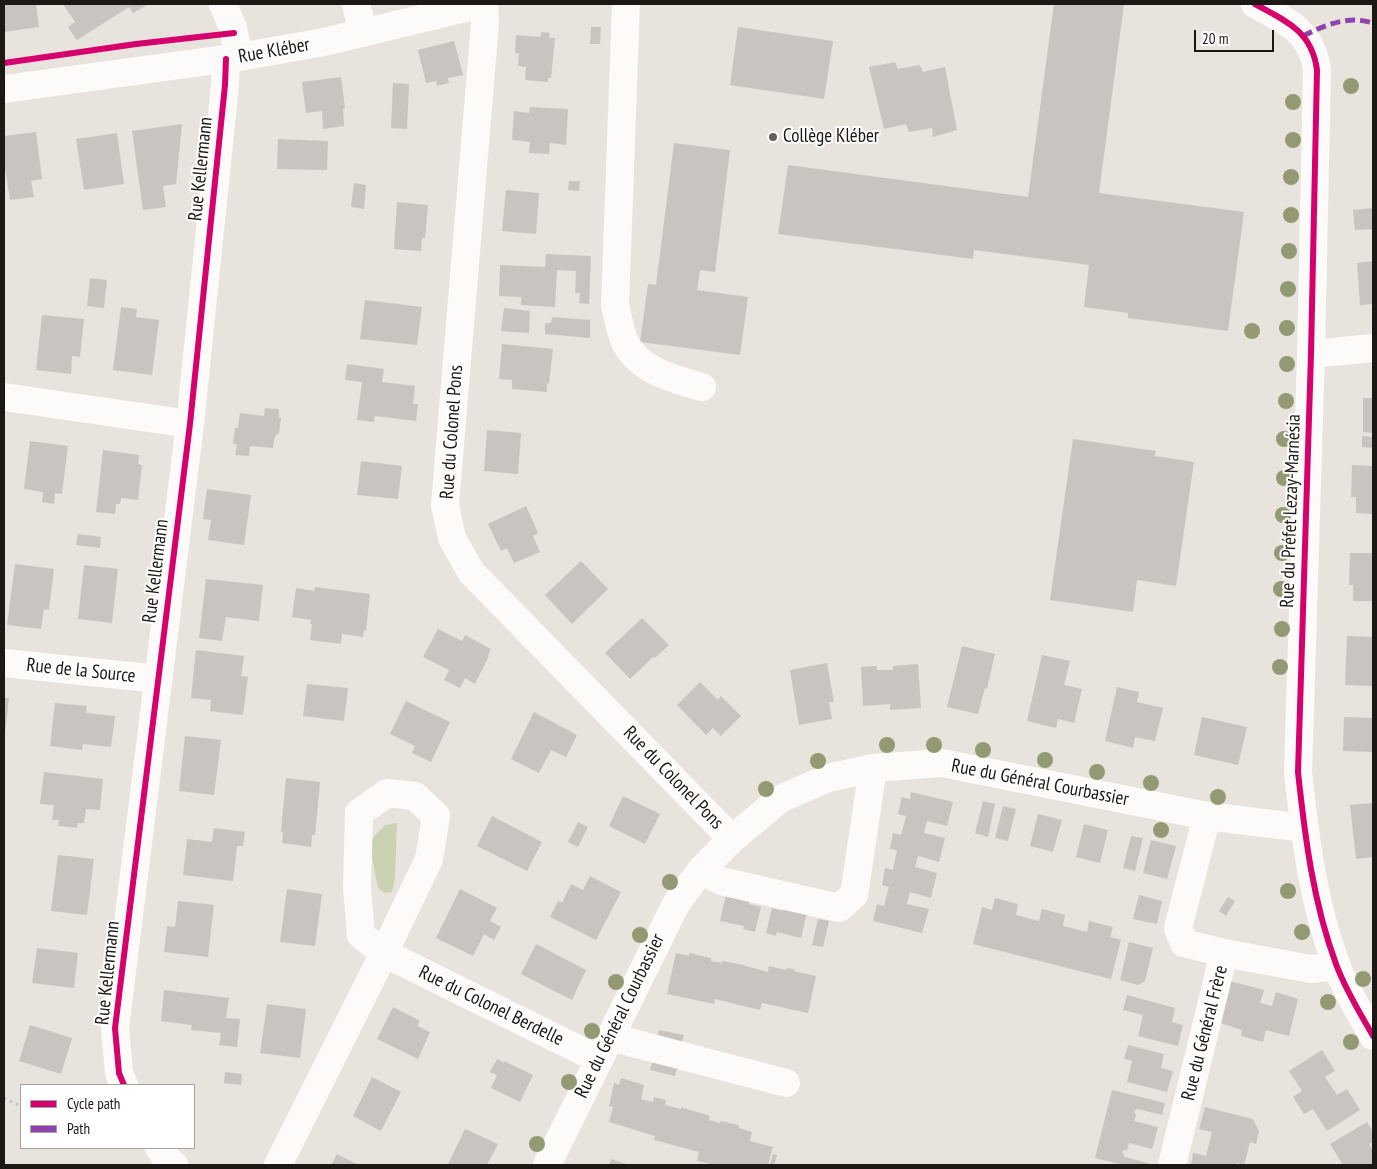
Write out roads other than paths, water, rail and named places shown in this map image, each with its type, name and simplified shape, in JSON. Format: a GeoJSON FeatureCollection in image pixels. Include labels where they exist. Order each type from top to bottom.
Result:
{"type":"FeatureCollection","features":[{"type":"Feature","properties":{"kind":"street","name":"Rue Kellermann"},"geometry":{"type":"LineString","coordinates":[[124,1084],[119,1073],[115,1028],[190,424],[225,85],[232,58],[233,28],[223,4]]}},
{"type":"Feature","properties":{"kind":"street"},"geometry":{"type":"LineString","coordinates":[[356,4],[363,33]]}},
{"type":"Feature","properties":{"kind":"street","name":"Rue Kléber"},"geometry":{"type":"LineString","coordinates":[[4,89],[232,58],[324,42],[363,33],[432,10],[483,4]]}},
{"type":"Feature","properties":{"kind":"street","name":"Rue du Colonel Pons"},"geometry":{"type":"LineString","coordinates":[[483,4],[485,22],[445,505],[452,538],[471,572],[732,839]]}},
{"type":"Feature","properties":{"kind":"street"},"geometry":{"type":"LineString","coordinates":[[626,4],[615,306],[624,341],[638,360],[667,377],[702,387]]}},
{"type":"Feature","properties":{"kind":"street","name":"Rue du Préfet Lezay-Marnésia"},"geometry":{"type":"LineString","coordinates":[[1255,4],[1296,29],[1306,40],[1315,55],[1311,354],[1298,772],[1304,828],[1320,915],[1337,966],[1373,1036]]}},
{"type":"Feature","properties":{"kind":"street"},"geometry":{"type":"LineString","coordinates":[[1311,354],[1373,348]]}},
{"type":"Feature","properties":{"kind":"street"},"geometry":{"type":"LineString","coordinates":[[4,397],[190,424]]}},
{"type":"Feature","properties":{"kind":"street","name":"Rue de la Source"},"geometry":{"type":"LineString","coordinates":[[4,663],[158,679]]}},
{"type":"Feature","properties":{"kind":"street","name":"Rue du Général Courbassier"},"geometry":{"type":"LineString","coordinates":[[547,1165],[676,904],[701,870],[732,839],[780,799],[828,778],[873,768],[942,764],[1206,816],[1304,828]]}},
{"type":"Feature","properties":{"kind":"street"},"geometry":{"type":"LineString","coordinates":[[701,870],[721,882],[839,908],[854,895],[873,768]]}},
{"type":"Feature","properties":{"kind":"street","name":"Rue du Colonel Berdelle"},"geometry":{"type":"LineString","coordinates":[[384,953],[429,859],[436,816],[416,796],[387,793],[359,813],[357,888],[361,935],[384,953],[604,1048],[786,1083]]}},
{"type":"Feature","properties":{"kind":"street"},"geometry":{"type":"LineString","coordinates":[[1206,816],[1178,928],[1184,943],[1224,953]]}},
{"type":"Feature","properties":{"kind":"street"},"geometry":{"type":"LineString","coordinates":[[278,1165],[384,953]]}},
{"type":"Feature","properties":{"kind":"street","name":"Rue du Général Frère"},"geometry":{"type":"LineString","coordinates":[[1172,1165],[1224,953],[1311,969],[1337,966]]}},
{"type":"Feature","properties":{"kind":"street"},"geometry":{"type":"LineString","coordinates":[[159,1149],[174,1165]]}},
{"type":"Feature","properties":{"kind":"place","name":"Collège Kléber"},"geometry":{"type":"Point","coordinates":[773,137]}}]}
